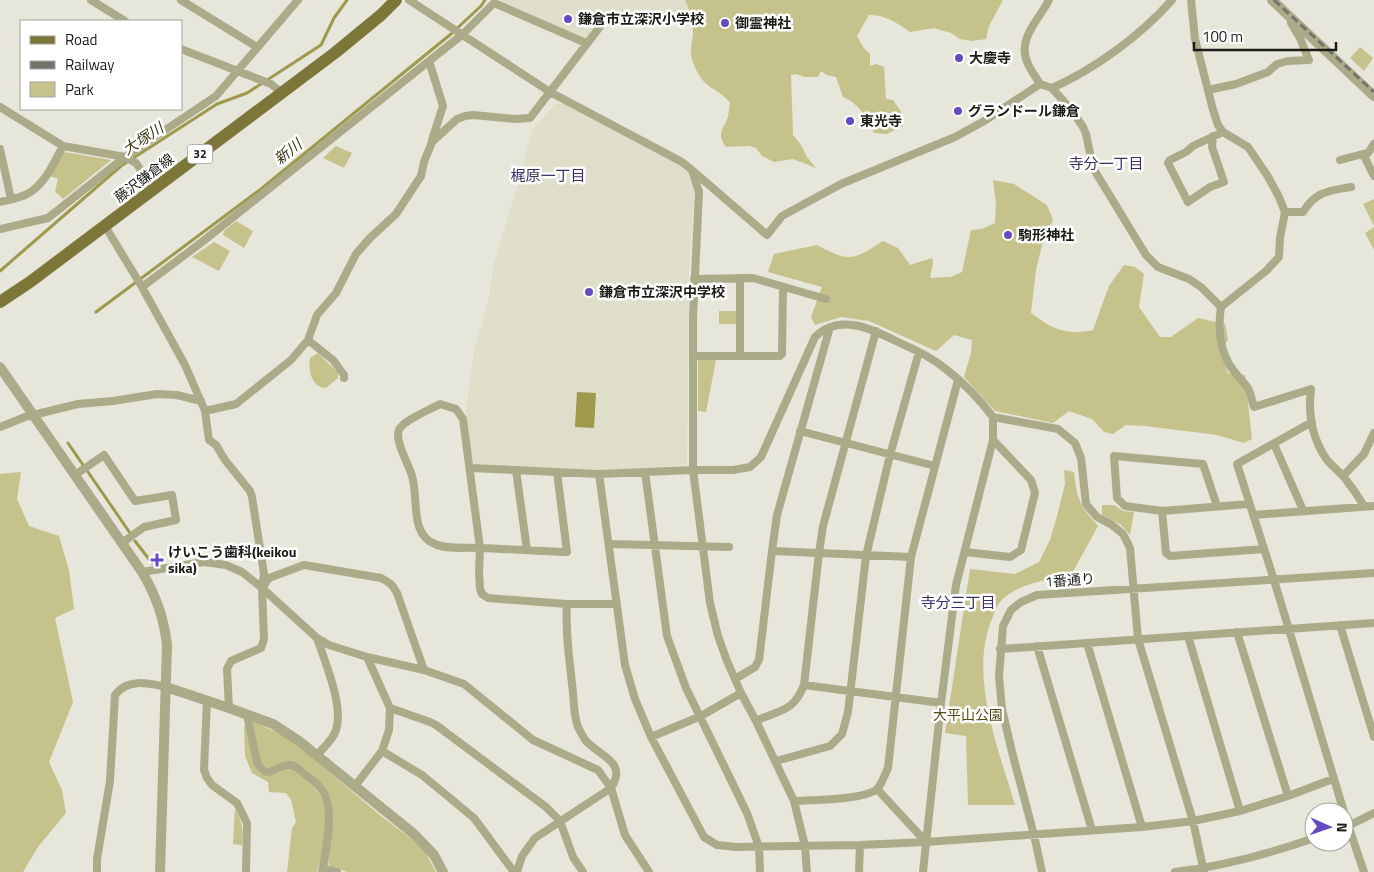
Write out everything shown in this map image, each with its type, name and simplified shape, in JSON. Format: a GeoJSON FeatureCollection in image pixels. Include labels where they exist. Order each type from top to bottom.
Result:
{"type":"FeatureCollection","features":[{"type":"Feature","properties":{"kind":"main road","name":"藤沢鎌倉線"},"geometry":{"type":"LineString","coordinates":[[0,302],[30,282],[282,93],[381,15],[396,0]]}},
{"type":"Feature","properties":{"kind":"street"},"geometry":{"type":"LineString","coordinates":[[91,0],[123,20]]}},
{"type":"Feature","properties":{"kind":"street"},"geometry":{"type":"LineString","coordinates":[[181,0],[258,47]]}},
{"type":"Feature","properties":{"kind":"street"},"geometry":{"type":"LineString","coordinates":[[0,229],[48,218],[125,157],[216,96],[298,0]]}},
{"type":"Feature","properties":{"kind":"street"},"geometry":{"type":"LineString","coordinates":[[409,0],[550,92],[673,157],[692,170],[767,235],[782,216],[841,184],[955,137],[986,120],[1040,84]]}},
{"type":"Feature","properties":{"kind":"street"},"geometry":{"type":"LineString","coordinates":[[1049,0],[1030,29],[1024,46],[1027,63],[1040,84],[1052,88],[1073,112],[1083,127],[1093,168],[1146,255],[1158,267],[1189,279],[1201,287],[1221,307]]}},
{"type":"Feature","properties":{"kind":"street"},"geometry":{"type":"LineString","coordinates":[[1052,88],[1069,80],[1130,40],[1152,22],[1172,0]]}},
{"type":"Feature","properties":{"kind":"street"},"geometry":{"type":"LineString","coordinates":[[1191,0],[1194,38],[1213,110],[1223,132],[1248,147],[1280,197],[1285,212],[1280,238],[1279,258],[1266,272],[1221,307],[1219,332],[1222,348],[1228,363],[1247,388],[1254,407],[1311,389],[1309,402],[1318,445],[1364,506]]}},
{"type":"Feature","properties":{"kind":"street"},"geometry":{"type":"LineString","coordinates":[[1272,0],[1374,96]]}},
{"type":"Feature","properties":{"kind":"street"},"geometry":{"type":"LineString","coordinates":[[142,287],[210,236],[463,34],[494,3],[586,43]]}},
{"type":"Feature","properties":{"kind":"street"},"geometry":{"type":"LineString","coordinates":[[1208,90],[1236,84],[1268,72],[1278,64],[1288,61],[1309,60],[1300,38],[1291,23],[1292,19]]}},
{"type":"Feature","properties":{"kind":"street"},"geometry":{"type":"LineString","coordinates":[[432,142],[457,119],[465,116],[474,114],[515,119],[530,118],[602,24]]}},
{"type":"Feature","properties":{"kind":"street"},"geometry":{"type":"LineString","coordinates":[[182,49],[271,84],[282,93]]}},
{"type":"Feature","properties":{"kind":"street"},"geometry":{"type":"LineString","coordinates":[[205,411],[236,404],[291,360],[308,340],[318,315],[336,293],[356,254],[396,214],[421,176],[424,162],[444,106],[429,61]]}},
{"type":"Feature","properties":{"kind":"street"},"geometry":{"type":"LineString","coordinates":[[0,108],[63,146],[125,157],[136,163],[154,189]]}},
{"type":"Feature","properties":{"kind":"street"},"geometry":{"type":"LineString","coordinates":[[1213,136],[1212,146],[1224,182],[1210,187],[1188,202],[1168,163],[1193,146],[1213,136],[1223,132]]}},
{"type":"Feature","properties":{"kind":"street"},"geometry":{"type":"LineString","coordinates":[[1340,160],[1368,152],[1374,144]]}},
{"type":"Feature","properties":{"kind":"street"},"geometry":{"type":"LineString","coordinates":[[0,202],[27,195],[40,183],[63,146]]}},
{"type":"Feature","properties":{"kind":"street"},"geometry":{"type":"LineString","coordinates":[[0,151],[11,199]]}},
{"type":"Feature","properties":{"kind":"street"},"geometry":{"type":"LineString","coordinates":[[1363,154],[1374,176]]}},
{"type":"Feature","properties":{"kind":"street"},"geometry":{"type":"LineString","coordinates":[[692,170],[699,192],[694,279],[693,470],[710,603],[718,636],[735,679],[776,761],[794,802],[805,846],[807,872]]}},
{"type":"Feature","properties":{"kind":"street"},"geometry":{"type":"LineString","coordinates":[[1322,183],[1325,192]]}},
{"type":"Feature","properties":{"kind":"street"},"geometry":{"type":"LineString","coordinates":[[1285,212],[1303,212],[1315,197],[1325,192],[1351,187]]}},
{"type":"Feature","properties":{"kind":"street"},"geometry":{"type":"LineString","coordinates":[[105,226],[142,287],[185,365],[205,411],[209,440],[216,445],[225,460],[250,491],[252,498],[264,574],[262,588],[264,639],[261,648],[231,661],[227,668],[230,708]]}},
{"type":"Feature","properties":{"kind":"street"},"geometry":{"type":"LineString","coordinates":[[740,278],[740,355]]}},
{"type":"Feature","properties":{"kind":"street"},"geometry":{"type":"LineString","coordinates":[[694,279],[753,278],[826,299]]}},
{"type":"Feature","properties":{"kind":"street"},"geometry":{"type":"LineString","coordinates":[[693,356],[780,356],[782,354],[783,287]]}},
{"type":"Feature","properties":{"kind":"street"},"geometry":{"type":"LineString","coordinates":[[470,468],[599,474],[743,469],[750,467],[761,457],[809,348],[815,337],[822,330],[830,327],[856,326],[876,332],[919,352],[939,364],[958,380],[993,417],[1058,429],[1075,443],[1081,458],[1086,504],[1097,517],[1112,525],[1122,534],[1130,548],[1138,639],[1193,821],[1204,870]]}},
{"type":"Feature","properties":{"kind":"street"},"geometry":{"type":"LineString","coordinates":[[735,679],[755,667],[759,660],[777,514],[830,327]]}},
{"type":"Feature","properties":{"kind":"street"},"geometry":{"type":"LineString","coordinates":[[756,721],[770,714],[790,708],[799,698],[804,685],[819,553],[824,526],[876,332]]}},
{"type":"Feature","properties":{"kind":"street"},"geometry":{"type":"LineString","coordinates":[[308,340],[333,360],[344,375],[344,378]]}},
{"type":"Feature","properties":{"kind":"street"},"geometry":{"type":"LineString","coordinates":[[776,761],[830,746],[842,734],[848,712],[866,556],[890,455],[919,352]]}},
{"type":"Feature","properties":{"kind":"street"},"geometry":{"type":"LineString","coordinates":[[0,366],[142,572],[153,590],[163,620],[167,645],[160,872]]}},
{"type":"Feature","properties":{"kind":"street"},"geometry":{"type":"LineString","coordinates":[[794,802],[852,797],[864,794],[876,789],[888,768],[911,557],[958,380]]}},
{"type":"Feature","properties":{"kind":"street"},"geometry":{"type":"LineString","coordinates":[[0,427],[25,417],[78,404],[157,394],[177,395],[201,401]]}},
{"type":"Feature","properties":{"kind":"street"},"geometry":{"type":"LineString","coordinates":[[557,472],[567,552],[480,548],[441,546],[429,541],[423,535],[418,523],[416,496],[412,476],[399,443],[399,428],[440,404],[456,409],[462,419],[480,548],[480,589],[485,596],[488,598],[567,604],[617,604]]}},
{"type":"Feature","properties":{"kind":"street"},"geometry":{"type":"LineString","coordinates":[[923,872],[941,702],[956,585],[993,440],[993,417]]}},
{"type":"Feature","properties":{"kind":"street"},"geometry":{"type":"LineString","coordinates":[[1312,422],[1237,464],[1340,802]]}},
{"type":"Feature","properties":{"kind":"street"},"geometry":{"type":"LineString","coordinates":[[800,431],[935,466]]}},
{"type":"Feature","properties":{"kind":"street"},"geometry":{"type":"LineString","coordinates":[[1343,476],[1364,454],[1374,433]]}},
{"type":"Feature","properties":{"kind":"street"},"geometry":{"type":"LineString","coordinates":[[965,552],[1010,557],[1021,550],[1035,493],[1031,480],[993,440]]}},
{"type":"Feature","properties":{"kind":"street"},"geometry":{"type":"LineString","coordinates":[[1274,444],[1303,510]]}},
{"type":"Feature","properties":{"kind":"street"},"geometry":{"type":"LineString","coordinates":[[75,475],[104,455],[135,501],[172,495],[176,520],[144,527],[122,543]]}},
{"type":"Feature","properties":{"kind":"street"},"geometry":{"type":"LineString","coordinates":[[1217,506],[1203,464],[1114,456],[1117,498],[1125,506],[1162,511],[1249,504]]}},
{"type":"Feature","properties":{"kind":"street"},"geometry":{"type":"LineString","coordinates":[[516,470],[527,550]]}},
{"type":"Feature","properties":{"kind":"street"},"geometry":{"type":"LineString","coordinates":[[645,472],[668,636],[686,688],[740,795],[759,846],[760,872]]}},
{"type":"Feature","properties":{"kind":"street"},"geometry":{"type":"LineString","coordinates":[[599,474],[625,665],[635,699],[651,737],[704,836],[717,845],[736,847],[926,842],[1193,821],[1240,811],[1333,779]]}},
{"type":"Feature","properties":{"kind":"street"},"geometry":{"type":"LineString","coordinates":[[1254,515],[1374,506]]}},
{"type":"Feature","properties":{"kind":"street"},"geometry":{"type":"LineString","coordinates":[[1162,511],[1166,553],[1170,556],[1264,549]]}},
{"type":"Feature","properties":{"kind":"street"},"geometry":{"type":"LineString","coordinates":[[610,544],[729,547]]}},
{"type":"Feature","properties":{"kind":"street"},"geometry":{"type":"LineString","coordinates":[[772,551],[911,557]]}},
{"type":"Feature","properties":{"kind":"street"},"geometry":{"type":"LineString","coordinates":[[142,572],[193,564],[216,563],[236,568],[262,588],[317,638],[329,645],[367,657],[424,670],[464,684],[533,740],[598,770],[611,788],[625,835],[649,872]]}},
{"type":"Feature","properties":{"kind":"street"},"geometry":{"type":"LineString","coordinates":[[262,588],[269,578],[304,565],[381,578],[388,581],[397,592],[424,670]]}},
{"type":"Feature","properties":{"kind":"street","name":"1番通り"},"geometry":{"type":"LineString","coordinates":[[1042,872],[1002,709],[999,676],[1000,649],[1003,626],[1011,610],[1021,602],[1037,595],[1374,573]]}},
{"type":"Feature","properties":{"kind":"street"},"geometry":{"type":"LineString","coordinates":[[382,751],[422,775],[474,818],[515,872],[522,856],[535,838],[611,788],[617,776],[616,766],[586,741],[578,727],[575,716],[566,616],[567,604]]}},
{"type":"Feature","properties":{"kind":"street"},"geometry":{"type":"LineString","coordinates":[[1000,649],[1374,623]]}},
{"type":"Feature","properties":{"kind":"street"},"geometry":{"type":"LineString","coordinates":[[1340,625],[1374,737]]}},
{"type":"Feature","properties":{"kind":"street"},"geometry":{"type":"LineString","coordinates":[[1238,632],[1288,796]]}},
{"type":"Feature","properties":{"kind":"street"},"geometry":{"type":"LineString","coordinates":[[1188,636],[1240,811]]}},
{"type":"Feature","properties":{"kind":"street"},"geometry":{"type":"LineString","coordinates":[[317,638],[338,712],[336,731],[331,740],[317,755]]}},
{"type":"Feature","properties":{"kind":"street"},"geometry":{"type":"LineString","coordinates":[[1087,643],[1142,826]]}},
{"type":"Feature","properties":{"kind":"street"},"geometry":{"type":"LineString","coordinates":[[1037,646],[1092,830]]}},
{"type":"Feature","properties":{"kind":"street"},"geometry":{"type":"LineString","coordinates":[[355,786],[382,751],[389,730],[390,708],[367,657]]}},
{"type":"Feature","properties":{"kind":"street"},"geometry":{"type":"LineString","coordinates":[[97,872],[97,859],[110,782],[116,696],[122,687],[132,683],[166,687],[273,724],[317,755],[414,834],[434,855],[443,872]]}},
{"type":"Feature","properties":{"kind":"street"},"geometry":{"type":"LineString","coordinates":[[804,685],[895,698],[941,702]]}},
{"type":"Feature","properties":{"kind":"street"},"geometry":{"type":"LineString","coordinates":[[651,737],[701,716],[741,693]]}},
{"type":"Feature","properties":{"kind":"street"},"geometry":{"type":"LineString","coordinates":[[207,700],[204,770],[212,785],[237,803],[247,822],[246,872]]}},
{"type":"Feature","properties":{"kind":"street"},"geometry":{"type":"LineString","coordinates":[[390,708],[436,725],[546,807],[560,821],[573,857],[583,872]]}},
{"type":"Feature","properties":{"kind":"street"},"geometry":{"type":"LineString","coordinates":[[247,715],[260,768],[263,771],[269,772],[290,764],[296,766],[318,784],[327,798],[329,814],[322,870],[337,872]]}},
{"type":"Feature","properties":{"kind":"street"},"geometry":{"type":"LineString","coordinates":[[876,789],[926,842]]}},
{"type":"Feature","properties":{"kind":"street"},"geometry":{"type":"LineString","coordinates":[[1354,823],[1374,813]]}},
{"type":"Feature","properties":{"kind":"street"},"geometry":{"type":"LineString","coordinates":[[1175,872],[1204,870],[1304,841]]}},
{"type":"Feature","properties":{"kind":"street"},"geometry":{"type":"LineString","coordinates":[[858,872],[860,845]]}},
{"type":"Feature","properties":{"kind":"street"},"geometry":{"type":"LineString","coordinates":[[1354,847],[1364,872]]}},
{"type":"Feature","properties":{"kind":"shaded area","name":"鎌倉市立深沢小学校"},"geometry":{"type":"Polygon","coordinates":[[[501,0],[694,0],[687,17],[598,16],[592,31],[585,38],[500,2],[501,0]]]}},
{"type":"Feature","properties":{"kind":"shaded area","name":"鎌倉市立深沢中学校"},"geometry":{"type":"Polygon","coordinates":[[[565,103],[675,161],[690,172],[695,187],[689,273],[687,465],[600,470],[477,465],[472,460],[466,412],[474,351],[488,302],[494,264],[520,178],[532,130],[555,104],[565,103]]]}},
{"type":"Feature","properties":{"kind":"shaded area"},"geometry":{"type":"Polygon","coordinates":[[[577,392],[596,393],[594,428],[575,427],[577,392]]]}},
{"type":"Feature","properties":{"kind":"green space"},"geometry":{"type":"Polygon","coordinates":[[[685,0],[1003,0],[989,26],[986,39],[972,41],[960,39],[951,33],[934,28],[910,32],[890,20],[880,16],[869,15],[857,36],[863,47],[870,54],[870,66],[876,64],[884,67],[886,99],[893,100],[902,113],[903,126],[887,134],[874,133],[862,112],[843,97],[836,77],[821,71],[818,77],[791,75],[793,135],[816,168],[793,159],[774,162],[762,156],[756,148],[749,146],[726,147],[721,134],[728,116],[730,103],[723,95],[702,79],[694,66],[691,52],[692,25],[690,12],[685,0]]]}},
{"type":"Feature","properties":{"kind":"green space"},"geometry":{"type":"Polygon","coordinates":[[[1360,47],[1373,58],[1364,71],[1350,58],[1360,47]]]}},
{"type":"Feature","properties":{"kind":"green space"},"geometry":{"type":"Polygon","coordinates":[[[336,146],[352,153],[344,168],[323,158],[336,146]]]}},
{"type":"Feature","properties":{"kind":"green space"},"geometry":{"type":"Polygon","coordinates":[[[64,152],[111,160],[63,199],[55,192],[58,179],[49,176],[64,152]]]}},
{"type":"Feature","properties":{"kind":"green space"},"geometry":{"type":"Polygon","coordinates":[[[993,180],[1014,184],[1047,205],[1053,220],[1042,245],[1036,270],[1031,313],[1060,330],[1083,332],[1093,330],[1109,286],[1124,265],[1135,267],[1144,274],[1139,307],[1160,337],[1171,337],[1198,318],[1225,324],[1228,340],[1220,349],[1228,373],[1245,375],[1252,439],[1244,443],[1217,435],[1126,425],[1113,434],[1104,432],[1092,419],[1069,411],[1053,423],[995,411],[964,377],[971,353],[972,340],[954,335],[936,351],[869,321],[841,317],[815,325],[811,317],[822,287],[768,272],[774,254],[817,245],[837,255],[851,257],[865,252],[883,241],[898,248],[910,265],[932,258],[930,278],[951,277],[962,272],[971,230],[982,229],[995,223],[996,205],[993,180]]]}},
{"type":"Feature","properties":{"kind":"green space"},"geometry":{"type":"Polygon","coordinates":[[[1374,199],[1374,226],[1363,204],[1374,199]]]}},
{"type":"Feature","properties":{"kind":"green space"},"geometry":{"type":"Polygon","coordinates":[[[236,221],[253,231],[244,248],[223,235],[224,231],[236,221]]]}},
{"type":"Feature","properties":{"kind":"green space"},"geometry":{"type":"Polygon","coordinates":[[[1374,227],[1374,250],[1365,233],[1374,227]]]}},
{"type":"Feature","properties":{"kind":"green space"},"geometry":{"type":"Polygon","coordinates":[[[214,242],[230,251],[219,271],[192,257],[214,242]]]}},
{"type":"Feature","properties":{"kind":"green space"},"geometry":{"type":"Polygon","coordinates":[[[719,311],[737,311],[736,324],[719,324],[719,311]]]}},
{"type":"Feature","properties":{"kind":"green space"},"geometry":{"type":"Polygon","coordinates":[[[318,353],[338,373],[338,378],[326,388],[317,385],[310,373],[310,358],[318,353]]]}},
{"type":"Feature","properties":{"kind":"green space"},"geometry":{"type":"Polygon","coordinates":[[[698,360],[716,360],[706,412],[698,411],[698,360]]]}},
{"type":"Feature","properties":{"kind":"green space","name":"大平山公園"},"geometry":{"type":"Polygon","coordinates":[[[1064,470],[1074,472],[1080,502],[1098,526],[1070,577],[1042,581],[1023,587],[1006,596],[996,608],[985,641],[983,664],[985,688],[994,737],[1015,805],[968,805],[966,736],[945,733],[970,569],[1015,574],[1039,562],[1050,540],[1057,516],[1065,484],[1064,470]]]}},
{"type":"Feature","properties":{"kind":"green space"},"geometry":{"type":"Polygon","coordinates":[[[21,472],[17,499],[29,526],[59,536],[69,570],[74,609],[55,618],[73,702],[49,762],[62,790],[66,813],[38,847],[23,872],[0,872],[0,474],[21,472]]]}},
{"type":"Feature","properties":{"kind":"green space"},"geometry":{"type":"Polygon","coordinates":[[[1102,505],[1114,505],[1123,511],[1134,512],[1130,535],[1121,525],[1102,515],[1102,505]]]}},
{"type":"Feature","properties":{"kind":"green space"},"geometry":{"type":"Polygon","coordinates":[[[254,722],[295,743],[381,816],[413,840],[427,855],[436,872],[347,872],[330,866],[327,860],[332,823],[329,795],[321,783],[304,768],[295,763],[280,764],[268,769],[260,761],[254,743],[251,726],[254,722]]]}},
{"type":"Feature","properties":{"kind":"green space"},"geometry":{"type":"Polygon","coordinates":[[[244,726],[247,727],[253,761],[260,773],[272,774],[290,768],[301,774],[312,784],[323,801],[326,813],[326,830],[317,872],[287,872],[292,828],[296,822],[291,800],[286,793],[269,792],[268,782],[252,773],[245,756],[244,726]]]}},
{"type":"Feature","properties":{"kind":"green space"},"geometry":{"type":"Polygon","coordinates":[[[235,809],[242,826],[242,845],[233,844],[235,809]]]}},
{"type":"Feature","properties":{"kind":"waterway","name":"大塚川"},"geometry":{"type":"LineString","coordinates":[[0,271],[121,166],[217,104],[247,93],[321,45],[334,18],[347,0]]}},
{"type":"Feature","properties":{"kind":"waterway","name":"新川"},"geometry":{"type":"LineString","coordinates":[[96,312],[261,189],[451,34],[485,0]]}},
{"type":"Feature","properties":{"kind":"waterway"},"geometry":{"type":"LineString","coordinates":[[68,443],[83,465]]}},
{"type":"Feature","properties":{"kind":"waterway"},"geometry":{"type":"LineString","coordinates":[[88,472],[130,533]]}},
{"type":"Feature","properties":{"kind":"waterway"},"geometry":{"type":"LineString","coordinates":[[135,541],[152,563]]}},
{"type":"Feature","properties":{"kind":"railway"},"geometry":{"type":"LineString","coordinates":[[1274,0],[1374,92]]}},
{"type":"Feature","properties":{"kind":"place","name":"鎌倉市立深沢小学校"},"geometry":{"type":"Point","coordinates":[568,19]}},
{"type":"Feature","properties":{"kind":"place","name":"御霊神社"},"geometry":{"type":"Point","coordinates":[725,23]}},
{"type":"Feature","properties":{"kind":"place","name":"大慶寺"},"geometry":{"type":"Point","coordinates":[959,58]}},
{"type":"Feature","properties":{"kind":"place","name":"グランドール鎌倉"},"geometry":{"type":"Point","coordinates":[958,111]}},
{"type":"Feature","properties":{"kind":"place","name":"東光寺"},"geometry":{"type":"Point","coordinates":[850,121]}},
{"type":"Feature","properties":{"kind":"place","name":"駒形神社"},"geometry":{"type":"Point","coordinates":[1008,235]}},
{"type":"Feature","properties":{"kind":"place","name":"鎌倉市立深沢中学校"},"geometry":{"type":"Point","coordinates":[589,292]}},
{"type":"Feature","properties":{"kind":"place","name":"けいこう歯科(keikou sika)"},"geometry":{"type":"Point","coordinates":[157,560]}},
{"type":"Feature","properties":{"kind":"district","name":"寺分一丁目"},"geometry":{"type":"Point","coordinates":[1106,164]}},
{"type":"Feature","properties":{"kind":"district","name":"梶原一丁目"},"geometry":{"type":"Point","coordinates":[548,176]}},
{"type":"Feature","properties":{"kind":"district","name":"寺分三丁目"},"geometry":{"type":"Point","coordinates":[958,603]}}]}
